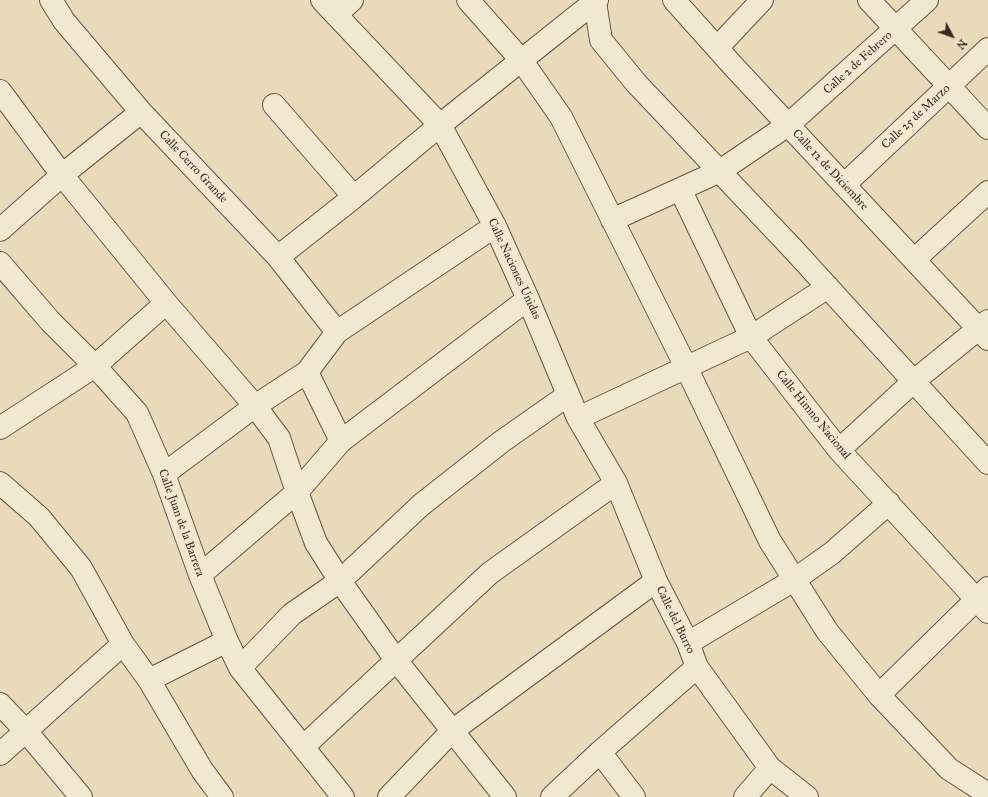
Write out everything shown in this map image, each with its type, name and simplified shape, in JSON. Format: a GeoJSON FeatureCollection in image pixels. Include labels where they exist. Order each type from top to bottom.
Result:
{"type":"FeatureCollection","features":[{"type":"Feature","properties":{"kind":"street","name":"Calle Cerro Grande"},"geometry":{"type":"LineString","coordinates":[[51,0],[64,21],[141,112],[278,257],[337,332]]}},
{"type":"Feature","properties":{"kind":"street"},"geometry":{"type":"LineString","coordinates":[[329,7],[352,0]]}},
{"type":"Feature","properties":{"kind":"street"},"geometry":{"type":"LineString","coordinates":[[468,0],[522,61],[561,117],[686,367],[770,541],[827,631],[879,695],[949,769],[988,794]]}},
{"type":"Feature","properties":{"kind":"street","name":"Calle 12 de Diciembre"},"geometry":{"type":"LineString","coordinates":[[674,0],[788,126],[915,259],[985,329]]}},
{"type":"Feature","properties":{"kind":"street"},"geometry":{"type":"LineString","coordinates":[[717,48],[762,0]]}},
{"type":"Feature","properties":{"kind":"street"},"geometry":{"type":"LineString","coordinates":[[869,0],[988,128]]}},
{"type":"Feature","properties":{"kind":"street","name":"Calle 2 de Febrero"},"geometry":{"type":"LineString","coordinates":[[612,220],[720,171],[788,126],[927,0]]}},
{"type":"Feature","properties":{"kind":"street"},"geometry":{"type":"LineString","coordinates":[[278,257],[595,1]]}},
{"type":"Feature","properties":{"kind":"street"},"geometry":{"type":"LineString","coordinates":[[595,1],[601,40],[636,83],[828,287],[988,463]]}},
{"type":"Feature","properties":{"kind":"street","name":"Calle Naciones Unidas"},"geometry":{"type":"LineString","coordinates":[[329,7],[440,125],[495,226],[528,299],[578,418]]}},
{"type":"Feature","properties":{"kind":"street","name":"Calle 25 de Marzo"},"geometry":{"type":"LineString","coordinates":[[844,185],[988,49]]}},
{"type":"Feature","properties":{"kind":"street"},"geometry":{"type":"LineString","coordinates":[[0,91],[62,175],[166,303],[255,406],[279,438],[316,543],[340,581],[396,660],[505,797]]}},
{"type":"Feature","properties":{"kind":"street"},"geometry":{"type":"LineString","coordinates":[[274,105],[354,197]]}},
{"type":"Feature","properties":{"kind":"street"},"geometry":{"type":"LineString","coordinates":[[0,230],[62,175],[141,112]]}},
{"type":"Feature","properties":{"kind":"street","name":"Calle Himno Nacional"},"geometry":{"type":"LineString","coordinates":[[680,189],[751,337],[839,450],[984,600]]}},
{"type":"Feature","properties":{"kind":"street"},"geometry":{"type":"LineString","coordinates":[[915,259],[988,192]]}},
{"type":"Feature","properties":{"kind":"street"},"geometry":{"type":"LineString","coordinates":[[164,474],[255,406],[307,372],[337,332],[495,226]]}},
{"type":"Feature","properties":{"kind":"street","name":"Calle Juan de la Barrera"},"geometry":{"type":"LineString","coordinates":[[0,263],[50,322],[95,366],[137,413],[164,474],[200,575],[227,641],[240,668],[303,747],[334,794]]}},
{"type":"Feature","properties":{"kind":"street"},"geometry":{"type":"LineString","coordinates":[[578,418],[751,337],[828,287]]}},
{"type":"Feature","properties":{"kind":"street"},"geometry":{"type":"LineString","coordinates":[[200,575],[297,492],[341,441],[528,299]]}},
{"type":"Feature","properties":{"kind":"street"},"geometry":{"type":"LineString","coordinates":[[0,428],[95,366],[166,303]]}},
{"type":"Feature","properties":{"kind":"street"},"geometry":{"type":"LineString","coordinates":[[839,450],[914,381],[985,329]]}},
{"type":"Feature","properties":{"kind":"street"},"geometry":{"type":"LineString","coordinates":[[307,372],[341,441]]}},
{"type":"Feature","properties":{"kind":"street"},"geometry":{"type":"LineString","coordinates":[[240,668],[292,614],[340,581],[421,505],[501,442],[568,395]]}},
{"type":"Feature","properties":{"kind":"street","name":"Calle del Burro"},"geometry":{"type":"LineString","coordinates":[[578,418],[616,483],[656,581],[688,643],[697,667],[770,768],[807,797]]}},
{"type":"Feature","properties":{"kind":"street"},"geometry":{"type":"LineString","coordinates":[[0,483],[38,517],[81,568],[124,644],[149,680],[202,770],[222,797]]}},
{"type":"Feature","properties":{"kind":"street"},"geometry":{"type":"LineString","coordinates":[[303,747],[490,573],[616,483]]}},
{"type":"Feature","properties":{"kind":"street"},"geometry":{"type":"LineString","coordinates":[[688,643],[794,580],[832,553],[889,503]]}},
{"type":"Feature","properties":{"kind":"street"},"geometry":{"type":"LineString","coordinates":[[389,797],[452,731],[656,581]]}},
{"type":"Feature","properties":{"kind":"street"},"geometry":{"type":"LineString","coordinates":[[879,695],[984,600]]}},
{"type":"Feature","properties":{"kind":"street"},"geometry":{"type":"LineString","coordinates":[[149,680],[227,641]]}},
{"type":"Feature","properties":{"kind":"street"},"geometry":{"type":"LineString","coordinates":[[0,754],[25,730],[124,644]]}},
{"type":"Feature","properties":{"kind":"street"},"geometry":{"type":"LineString","coordinates":[[552,797],[600,752],[697,667]]}},
{"type":"Feature","properties":{"kind":"street"},"geometry":{"type":"LineString","coordinates":[[0,704],[25,730],[81,797]]}},
{"type":"Feature","properties":{"kind":"street"},"geometry":{"type":"LineString","coordinates":[[600,752],[634,797]]}},
{"type":"Feature","properties":{"kind":"street"},"geometry":{"type":"LineString","coordinates":[[745,797],[770,768]]}}]}
